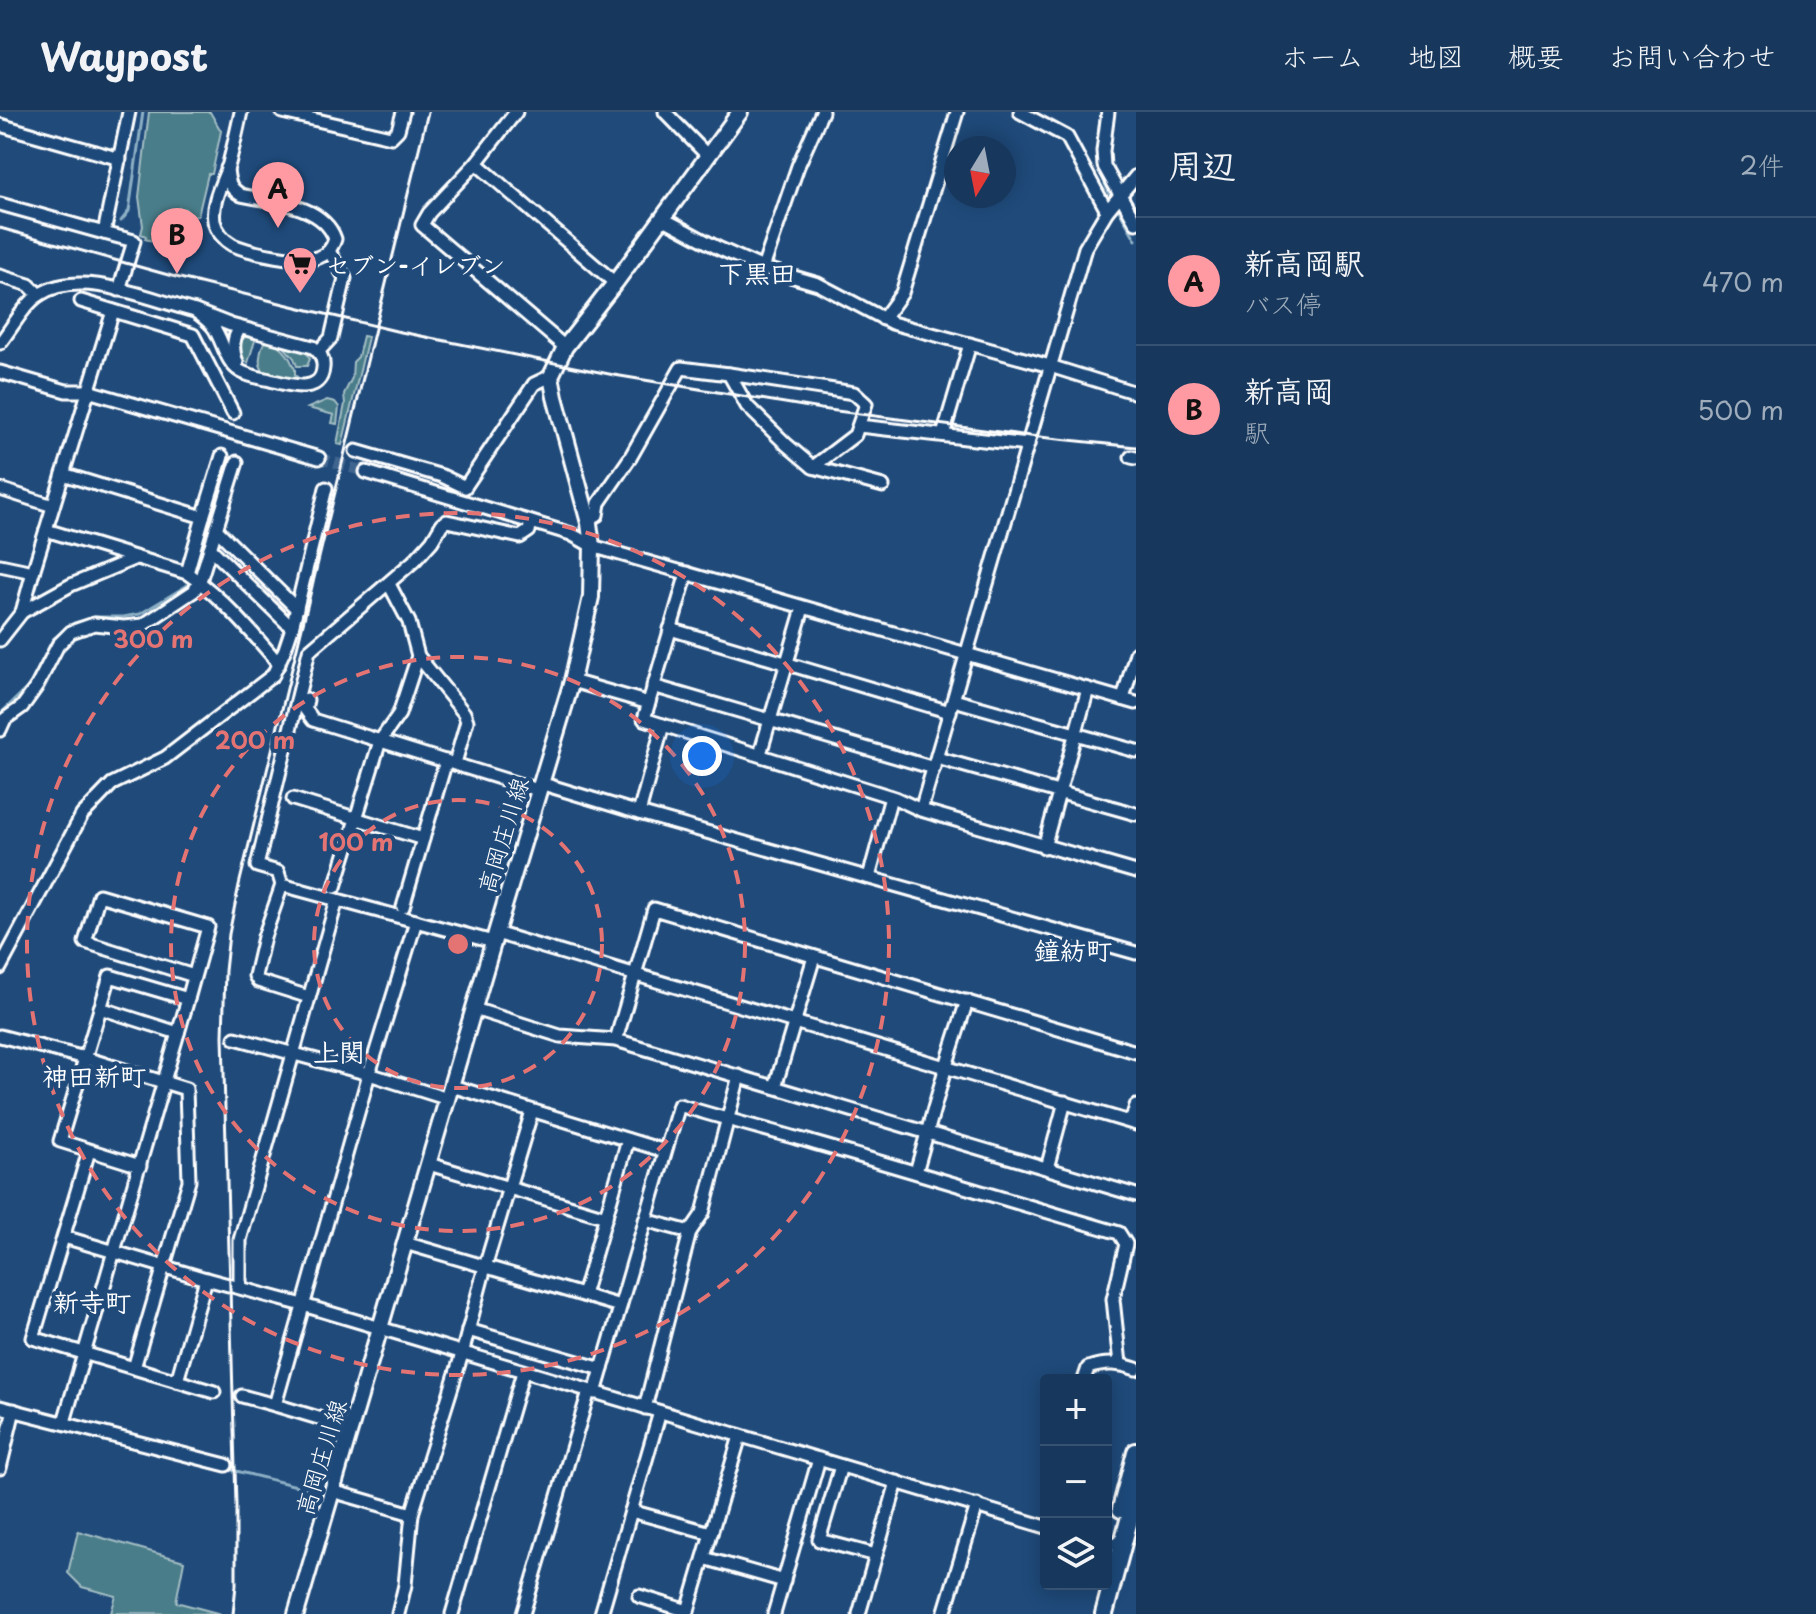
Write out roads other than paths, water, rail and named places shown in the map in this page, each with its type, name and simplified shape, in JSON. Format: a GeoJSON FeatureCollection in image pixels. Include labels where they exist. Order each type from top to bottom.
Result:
{"type":"FeatureCollection","features":[{"type":"Feature","properties":{"kind":"highway"},"geometry":{"type":"LineString","coordinates":[[1112,1532],[1136,1452]]}},
{"type":"Feature","properties":{"kind":"highway"},"geometry":{"type":"LineString","coordinates":[[1104,1614],[1136,1494]]}},
{"type":"Feature","properties":{"kind":"highway"},"geometry":{"type":"LineString","coordinates":[[1093,1614],[1099,1590]]}},
{"type":"Feature","properties":{"kind":"main road"},"geometry":{"type":"LineString","coordinates":[[551,376],[565,347],[740,112]]}},
{"type":"Feature","properties":{"kind":"main road","name":"高岡庄川線"},"geometry":{"type":"LineString","coordinates":[[296,1614],[572,681],[591,597],[592,546],[588,519],[551,376]]}},
{"type":"Feature","properties":{"kind":"street"},"geometry":{"type":"LineString","coordinates":[[104,233],[129,112]]}},
{"type":"Feature","properties":{"kind":"street"},"geometry":{"type":"LineString","coordinates":[[227,168],[229,182],[234,191],[241,195],[312,213],[332,232],[335,239],[329,251],[316,259],[288,258],[233,245],[220,233],[214,216],[216,199],[241,112]]}},
{"type":"Feature","properties":{"kind":"street"},"geometry":{"type":"LineString","coordinates":[[282,112],[391,137],[398,130],[403,112]]}},
{"type":"Feature","properties":{"kind":"street"},"geometry":{"type":"LineString","coordinates":[[516,112],[422,225],[565,347]]}},
{"type":"Feature","properties":{"kind":"street"},"geometry":{"type":"LineString","coordinates":[[665,112],[708,156]]}},
{"type":"Feature","properties":{"kind":"street"},"geometry":{"type":"LineString","coordinates":[[763,268],[798,166],[822,112]]}},
{"type":"Feature","properties":{"kind":"street"},"geometry":{"type":"LineString","coordinates":[[883,319],[902,293],[957,112]]}},
{"type":"Feature","properties":{"kind":"street"},"geometry":{"type":"LineString","coordinates":[[1020,112],[1067,137],[1114,203],[1136,223]]}},
{"type":"Feature","properties":{"kind":"street"},"geometry":{"type":"LineString","coordinates":[[1108,112],[1103,151],[1114,203]]}},
{"type":"Feature","properties":{"kind":"street"},"geometry":{"type":"LineString","coordinates":[[0,125],[120,159]]}},
{"type":"Feature","properties":{"kind":"street"},"geometry":{"type":"LineString","coordinates":[[476,163],[615,283]]}},
{"type":"Feature","properties":{"kind":"street"},"geometry":{"type":"LineString","coordinates":[[921,810],[1085,248],[1136,176]]}},
{"type":"Feature","properties":{"kind":"street"},"geometry":{"type":"LineString","coordinates":[[220,233],[223,203],[228,198],[241,195]]}},
{"type":"Feature","properties":{"kind":"street"},"geometry":{"type":"LineString","coordinates":[[0,204],[134,241],[119,290]]}},
{"type":"Feature","properties":{"kind":"street"},"geometry":{"type":"LineString","coordinates":[[662,218],[763,268],[818,284],[892,323],[1136,393]]}},
{"type":"Feature","properties":{"kind":"street"},"geometry":{"type":"LineString","coordinates":[[319,351],[331,338],[345,278],[329,251]]}},
{"type":"Feature","properties":{"kind":"street"},"geometry":{"type":"LineString","coordinates":[[0,276],[29,285],[39,295]]}},
{"type":"Feature","properties":{"kind":"street"},"geometry":{"type":"LineString","coordinates":[[0,343],[39,295],[56,287],[87,283],[195,311],[240,328],[305,344],[319,351],[324,370],[311,385],[295,386],[238,370],[214,328],[195,311]]}},
{"type":"Feature","properties":{"kind":"street"},"geometry":{"type":"LineString","coordinates":[[81,301],[193,335],[233,413]]}},
{"type":"Feature","properties":{"kind":"street"},"geometry":{"type":"LineString","coordinates":[[0,640],[22,612],[113,311]]}},
{"type":"Feature","properties":{"kind":"street"},"geometry":{"type":"LineString","coordinates":[[240,328],[233,342],[234,354],[248,374]]}},
{"type":"Feature","properties":{"kind":"street"},"geometry":{"type":"LineString","coordinates":[[943,435],[970,344]]}},
{"type":"Feature","properties":{"kind":"street"},"geometry":{"type":"LineString","coordinates":[[588,519],[596,516],[599,503],[630,458],[681,368],[854,393],[866,404],[855,435],[813,467]]}},
{"type":"Feature","properties":{"kind":"street"},"geometry":{"type":"LineString","coordinates":[[0,372],[66,391],[88,391],[319,458]]}},
{"type":"Feature","properties":{"kind":"street"},"geometry":{"type":"LineString","coordinates":[[729,374],[747,406],[813,467],[883,486]]}},
{"type":"Feature","properties":{"kind":"street"},"geometry":{"type":"LineString","coordinates":[[356,451],[442,476],[465,487],[534,384],[551,376]]}},
{"type":"Feature","properties":{"kind":"street"},"geometry":{"type":"LineString","coordinates":[[859,426],[1028,445]]}},
{"type":"Feature","properties":{"kind":"street"},"geometry":{"type":"LineString","coordinates":[[0,730],[5,719],[22,707],[37,686],[58,645],[71,632],[94,624],[143,625],[194,591],[203,517],[222,456]]}},
{"type":"Feature","properties":{"kind":"street"},"geometry":{"type":"LineString","coordinates":[[194,577],[210,548],[237,462]]}},
{"type":"Feature","properties":{"kind":"street"},"geometry":{"type":"LineString","coordinates":[[366,472],[571,534],[592,546],[1136,703]]}},
{"type":"Feature","properties":{"kind":"street"},"geometry":{"type":"LineString","coordinates":[[63,474],[203,517]]}},
{"type":"Feature","properties":{"kind":"street"},"geometry":{"type":"LineString","coordinates":[[1,965],[82,815],[112,784],[165,758],[273,675],[292,628],[326,488]]}},
{"type":"Feature","properties":{"kind":"street"},"geometry":{"type":"LineString","coordinates":[[0,489],[53,506]]}},
{"type":"Feature","properties":{"kind":"street"},"geometry":{"type":"LineString","coordinates":[[309,997],[258,981],[255,976],[264,937],[282,885],[278,872],[257,866],[309,651],[415,560],[447,521],[520,537],[526,535],[531,522]]}},
{"type":"Feature","properties":{"kind":"street"},"geometry":{"type":"LineString","coordinates":[[216,529],[297,609]]}},
{"type":"Feature","properties":{"kind":"street"},"geometry":{"type":"LineString","coordinates":[[46,530],[194,577],[234,612],[279,664]]}},
{"type":"Feature","properties":{"kind":"street"},"geometry":{"type":"LineString","coordinates":[[210,548],[292,628]]}},
{"type":"Feature","properties":{"kind":"street"},"geometry":{"type":"LineString","coordinates":[[22,612],[71,585],[136,558]]}},
{"type":"Feature","properties":{"kind":"street"},"geometry":{"type":"LineString","coordinates":[[0,565],[33,572]]}},
{"type":"Feature","properties":{"kind":"street"},"geometry":{"type":"LineString","coordinates":[[687,573],[644,719],[891,797],[921,810],[1136,872]]}},
{"type":"Feature","properties":{"kind":"street"},"geometry":{"type":"LineString","coordinates":[[389,584],[409,622],[418,656],[464,713],[467,721],[423,839],[403,907]]}},
{"type":"Feature","properties":{"kind":"street"},"geometry":{"type":"LineString","coordinates":[[760,754],[803,608]]}},
{"type":"Feature","properties":{"kind":"street"},"geometry":{"type":"LineString","coordinates":[[670,629],[786,664],[1136,751]]}},
{"type":"Feature","properties":{"kind":"street"},"geometry":{"type":"LineString","coordinates":[[1123,699],[1136,653]]}},
{"type":"Feature","properties":{"kind":"street"},"geometry":{"type":"LineString","coordinates":[[335,887],[380,741],[399,714],[418,656]]}},
{"type":"Feature","properties":{"kind":"street"},"geometry":{"type":"LineString","coordinates":[[572,681],[649,703]]}},
{"type":"Feature","properties":{"kind":"street"},"geometry":{"type":"LineString","coordinates":[[653,686],[1136,814]]}},
{"type":"Feature","properties":{"kind":"street"},"geometry":{"type":"LineString","coordinates":[[1044,847],[1088,689]]}},
{"type":"Feature","properties":{"kind":"street"},"geometry":{"type":"LineString","coordinates":[[307,700],[305,709],[313,720],[380,741],[1136,953]]}},
{"type":"Feature","properties":{"kind":"street"},"geometry":{"type":"LineString","coordinates":[[639,813],[663,725]]}},
{"type":"Feature","properties":{"kind":"street"},"geometry":{"type":"LineString","coordinates":[[869,877],[891,797]]}},
{"type":"Feature","properties":{"kind":"street"},"geometry":{"type":"LineString","coordinates":[[293,799],[423,839]]}},
{"type":"Feature","properties":{"kind":"street"},"geometry":{"type":"LineString","coordinates":[[282,885],[635,974],[1134,1123],[1136,1106]]}},
{"type":"Feature","properties":{"kind":"street"},"geometry":{"type":"LineString","coordinates":[[64,1422],[140,1166],[208,927],[99,895],[85,942],[194,976]]}},
{"type":"Feature","properties":{"kind":"street"},"geometry":{"type":"LineString","coordinates":[[240,1287],[240,1240],[337,900]]}},
{"type":"Feature","properties":{"kind":"street"},"geometry":{"type":"LineString","coordinates":[[616,1040],[654,909],[1136,1052]]}},
{"type":"Feature","properties":{"kind":"street"},"geometry":{"type":"LineString","coordinates":[[275,1405],[416,921]]}},
{"type":"Feature","properties":{"kind":"street"},"geometry":{"type":"LineString","coordinates":[[775,1087],[814,957]]}},
{"type":"Feature","properties":{"kind":"street"},"geometry":{"type":"LineString","coordinates":[[140,1166],[60,1141],[110,976],[188,999]]}},
{"type":"Feature","properties":{"kind":"street"},"geometry":{"type":"LineString","coordinates":[[916,1172],[967,1001]]}},
{"type":"Feature","properties":{"kind":"street"},"geometry":{"type":"LineString","coordinates":[[100,1008],[178,1033]]}},
{"type":"Feature","properties":{"kind":"street"},"geometry":{"type":"LineString","coordinates":[[474,1009],[560,1036],[616,1040],[1136,1195]]}},
{"type":"Feature","properties":{"kind":"street"},"geometry":{"type":"LineString","coordinates":[[0,1036],[186,1089],[189,1181],[134,1368]]}},
{"type":"Feature","properties":{"kind":"street"},"geometry":{"type":"LineString","coordinates":[[235,1038],[369,1074],[532,1111],[665,1151]]}},
{"type":"Feature","properties":{"kind":"street"},"geometry":{"type":"LineString","coordinates":[[645,1408],[690,1232],[703,1213],[739,1076]]}},
{"type":"Feature","properties":{"kind":"street"},"geometry":{"type":"LineString","coordinates":[[1047,1168],[1065,1102]]}},
{"type":"Feature","properties":{"kind":"street"},"geometry":{"type":"LineString","coordinates":[[523,1614],[592,1392],[602,1369],[679,1105],[1119,1233],[1126,1244],[1113,1299],[1120,1364]]}},
{"type":"Feature","properties":{"kind":"street"},"geometry":{"type":"LineString","coordinates":[[398,1614],[405,1585],[412,1514],[532,1111]]}},
{"type":"Feature","properties":{"kind":"street"},"geometry":{"type":"LineString","coordinates":[[583,1295],[628,1140]]}},
{"type":"Feature","properties":{"kind":"street"},"geometry":{"type":"LineString","coordinates":[[89,1151],[33,1338],[214,1392]]}},
{"type":"Feature","properties":{"kind":"street"},"geometry":{"type":"LineString","coordinates":[[429,1164],[606,1217]]}},
{"type":"Feature","properties":{"kind":"street"},"geometry":{"type":"LineString","coordinates":[[645,1220],[690,1232]]}},
{"type":"Feature","properties":{"kind":"street"},"geometry":{"type":"LineString","coordinates":[[64,1237],[303,1305],[1040,1525]]}},
{"type":"Feature","properties":{"kind":"street"},"geometry":{"type":"LineString","coordinates":[[405,1243],[620,1306]]}},
{"type":"Feature","properties":{"kind":"street"},"geometry":{"type":"LineString","coordinates":[[177,1381],[206,1279]]}},
{"type":"Feature","properties":{"kind":"street"},"geometry":{"type":"LineString","coordinates":[[468,1330],[602,1369]]}},
{"type":"Feature","properties":{"kind":"street"},"geometry":{"type":"LineString","coordinates":[[1086,1374],[1088,1368],[1102,1363],[1136,1369]]}},
{"type":"Feature","properties":{"kind":"street"},"geometry":{"type":"LineString","coordinates":[[452,1614],[523,1372]]}},
{"type":"Feature","properties":{"kind":"street"},"geometry":{"type":"LineString","coordinates":[[242,1396],[352,1428]]}},
{"type":"Feature","properties":{"kind":"street"},"geometry":{"type":"LineString","coordinates":[[0,1407],[226,1465]]}},
{"type":"Feature","properties":{"kind":"street"},"geometry":{"type":"LineString","coordinates":[[0,1468],[14,1410]]}},
{"type":"Feature","properties":{"kind":"street"},"geometry":{"type":"LineString","coordinates":[[601,1614],[660,1412]]}},
{"type":"Feature","properties":{"kind":"street"},"geometry":{"type":"LineString","coordinates":[[639,1596],[688,1612],[740,1436]]}},
{"type":"Feature","properties":{"kind":"street"},"geometry":{"type":"LineString","coordinates":[[774,1614],[819,1459]]}},
{"type":"Feature","properties":{"kind":"street"},"geometry":{"type":"LineString","coordinates":[[841,1466],[819,1540],[876,1555]]}},
{"type":"Feature","properties":{"kind":"street"},"geometry":{"type":"LineString","coordinates":[[859,1614],[897,1482]]}},
{"type":"Feature","properties":{"kind":"street"},"geometry":{"type":"LineString","coordinates":[[332,1491],[412,1514]]}},
{"type":"Feature","properties":{"kind":"street"},"geometry":{"type":"LineString","coordinates":[[944,1614],[977,1505]]}},
{"type":"Feature","properties":{"kind":"street"},"geometry":{"type":"LineString","coordinates":[[631,1511],[711,1533]]}},
{"type":"Feature","properties":{"kind":"street"},"geometry":{"type":"LineString","coordinates":[[704,1558],[784,1581]]}},
{"type":"Feature","properties":{"kind":"waterway"},"geometry":{"type":"LineString","coordinates":[[121,221],[129,211],[143,112]]}},
{"type":"Feature","properties":{"kind":"waterway"},"geometry":{"type":"LineString","coordinates":[[1101,112],[1098,158],[1102,177],[1113,200]]}},
{"type":"Feature","properties":{"kind":"waterway"},"geometry":{"type":"LineString","coordinates":[[1117,207],[1136,240]]}},
{"type":"Feature","properties":{"kind":"waterway"},"geometry":{"type":"LineString","coordinates":[[195,576],[222,480]]}},
{"type":"Feature","properties":{"kind":"waterway"},"geometry":{"type":"LineString","coordinates":[[0,714],[29,686],[53,639],[74,623],[95,617],[140,614],[191,583]]}},
{"type":"Feature","properties":{"kind":"waterway"},"geometry":{"type":"LineString","coordinates":[[0,1413],[26,1419]]}},
{"type":"Feature","properties":{"kind":"waterway"},"geometry":{"type":"LineString","coordinates":[[228,1469],[317,1491]]}},
{"type":"Feature","properties":{"kind":"tunnel"},"geometry":{"type":"LineString","coordinates":[[319,458],[366,472]]}},
{"type":"Feature","properties":{"kind":"railway"},"geometry":{"type":"LineString","coordinates":[[233,1614],[236,1504],[223,1036],[229,934],[428,112]]}},
{"type":"Feature","properties":{"kind":"railway"},"geometry":{"type":"LineString","coordinates":[[0,228],[172,276],[396,331],[614,375],[821,409],[1136,447]]}},
{"type":"Feature","properties":{"kind":"place","name":"新高岡駅"},"geometry":{"type":"Point","coordinates":[278,228]}},
{"type":"Feature","properties":{"kind":"place","name":"新高岡"},"geometry":{"type":"Point","coordinates":[177,274]}},
{"type":"Feature","properties":{"kind":"place","name":"セブン-イレブン"},"geometry":{"type":"Point","coordinates":[300,295]}},
{"type":"Feature","properties":{"kind":"district","name":"下黒田"},"geometry":{"type":"Point","coordinates":[757,272]}},
{"type":"Feature","properties":{"kind":"district","name":"鐘紡町"},"geometry":{"type":"Point","coordinates":[1073,949]}},
{"type":"Feature","properties":{"kind":"district","name":"上関"},"geometry":{"type":"Point","coordinates":[339,1051]}},
{"type":"Feature","properties":{"kind":"district","name":"神田新町"},"geometry":{"type":"Point","coordinates":[94,1075]}},
{"type":"Feature","properties":{"kind":"district","name":"新寺町"},"geometry":{"type":"Point","coordinates":[92,1301]}}]}
